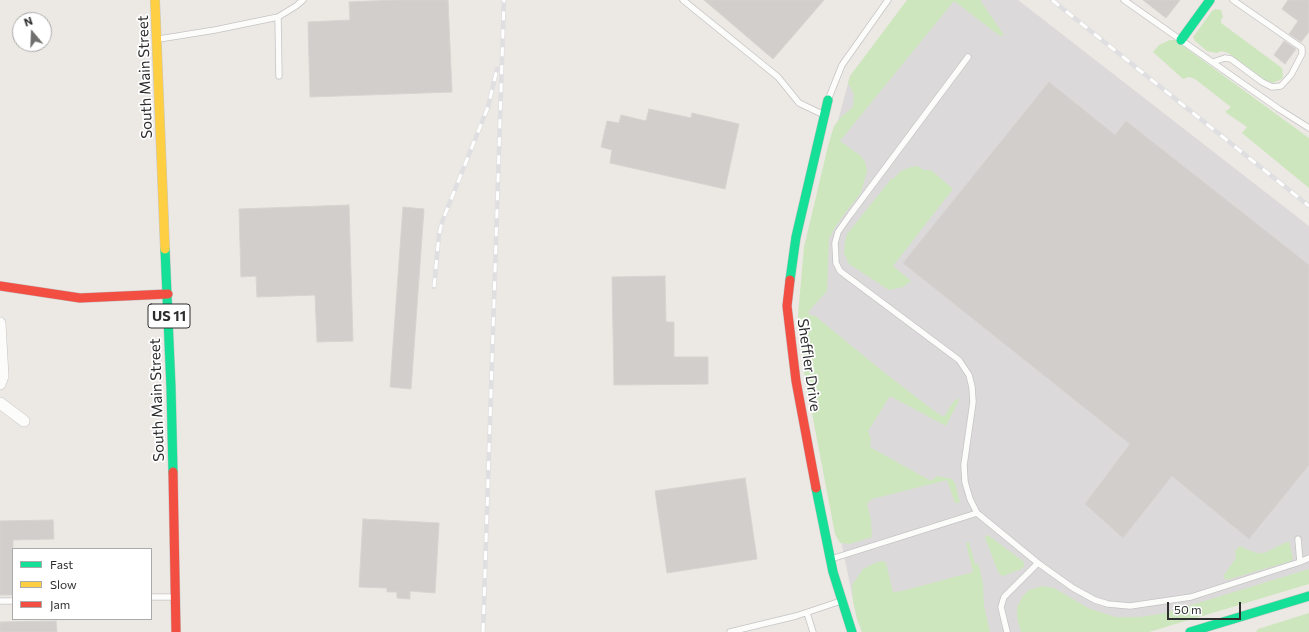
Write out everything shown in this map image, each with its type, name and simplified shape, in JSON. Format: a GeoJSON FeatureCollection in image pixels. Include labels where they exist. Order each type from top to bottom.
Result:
{"type":"FeatureCollection","features":[{"type":"Feature","properties":{"kind":"street","name":"South Main Street"},"geometry":{"type":"LineString","coordinates":[[155,0],[168,294],[176,632]]}},
{"type":"Feature","properties":{"kind":"street"},"geometry":{"type":"LineString","coordinates":[[1181,40],[1210,0]]}},
{"type":"Feature","properties":{"kind":"street","name":"Sheffler Drive"},"geometry":{"type":"LineString","coordinates":[[828,100],[796,237],[787,306],[796,382],[814,481],[830,559],[852,632]]}},
{"type":"Feature","properties":{"kind":"street"},"geometry":{"type":"LineString","coordinates":[[0,286],[80,298],[168,294]]}},
{"type":"Feature","properties":{"kind":"street"},"geometry":{"type":"LineString","coordinates":[[0,323],[3,376],[0,384]]}},
{"type":"Feature","properties":{"kind":"street"},"geometry":{"type":"LineString","coordinates":[[0,403],[24,421]]}},
{"type":"Feature","properties":{"kind":"street"},"geometry":{"type":"LineString","coordinates":[[1190,632],[1309,596]]}},
{"type":"Feature","properties":{"kind":"lane"},"geometry":{"type":"LineString","coordinates":[[157,39],[278,18],[303,0]]}},
{"type":"Feature","properties":{"kind":"lane"},"geometry":{"type":"LineString","coordinates":[[683,0],[778,77],[799,103],[825,116]]}},
{"type":"Feature","properties":{"kind":"lane"},"geometry":{"type":"LineString","coordinates":[[828,100],[842,65],[888,0]]}},
{"type":"Feature","properties":{"kind":"lane"},"geometry":{"type":"LineString","coordinates":[[1124,0],[1309,128]]}},
{"type":"Feature","properties":{"kind":"lane"},"geometry":{"type":"LineString","coordinates":[[1213,62],[1225,58],[1231,59],[1262,82],[1272,87],[1282,86],[1291,75],[1302,54],[1302,48],[1233,0]]}},
{"type":"Feature","properties":{"kind":"lane"},"geometry":{"type":"LineString","coordinates":[[278,18],[279,76]]}},
{"type":"Feature","properties":{"kind":"lane"},"geometry":{"type":"LineString","coordinates":[[968,57],[838,232],[835,250],[836,263],[840,272],[959,360],[969,375],[972,387],[973,402],[964,465],[965,482],[970,499],[977,513],[1038,564],[1073,588],[1095,600],[1108,604],[1130,606],[1191,597],[1309,558]]}},
{"type":"Feature","properties":{"kind":"lane"},"geometry":{"type":"LineString","coordinates":[[830,559],[977,513]]}},
{"type":"Feature","properties":{"kind":"lane"},"geometry":{"type":"LineString","coordinates":[[1298,539],[1300,562]]}},
{"type":"Feature","properties":{"kind":"lane"},"geometry":{"type":"LineString","coordinates":[[1007,632],[1001,607],[1004,597],[1038,564]]}},
{"type":"Feature","properties":{"kind":"lane"},"geometry":{"type":"LineString","coordinates":[[152,597],[175,596]]}},
{"type":"Feature","properties":{"kind":"lane"},"geometry":{"type":"LineString","coordinates":[[0,602],[12,601]]}},
{"type":"Feature","properties":{"kind":"lane"},"geometry":{"type":"LineString","coordinates":[[730,632],[807,613],[842,601]]}},
{"type":"Feature","properties":{"kind":"lane"},"geometry":{"type":"LineString","coordinates":[[807,613],[813,632]]}},
{"type":"Feature","properties":{"kind":"shaded area"},"geometry":{"type":"Polygon","coordinates":[[[910,0],[1018,0],[1309,226],[1309,579],[1129,632],[862,632],[857,619],[799,335],[812,217],[850,76],[910,0]]]}},
{"type":"Feature","properties":{"kind":"green space"},"geometry":{"type":"Polygon","coordinates":[[[907,0],[980,0],[1004,35],[1000,36],[954,1],[840,141],[861,156],[865,162],[867,171],[861,193],[842,217],[829,239],[827,291],[808,312],[811,316],[814,315],[881,370],[944,417],[954,401],[960,398],[946,426],[890,396],[868,431],[871,439],[870,447],[931,481],[937,476],[952,479],[955,483],[960,503],[955,503],[947,480],[872,499],[867,504],[871,520],[872,537],[850,544],[840,543],[835,534],[802,361],[798,315],[804,247],[834,126],[840,118],[853,107],[854,95],[848,83],[850,76],[907,0]]]}},
{"type":"Feature","properties":{"kind":"green space"},"geometry":{"type":"Polygon","coordinates":[[[1215,9],[1221,10],[1223,17],[1221,23],[1282,68],[1282,79],[1273,83],[1265,80],[1228,53],[1221,51],[1217,53],[1207,51],[1195,41],[1193,37],[1215,9]]]}},
{"type":"Feature","properties":{"kind":"green space"},"geometry":{"type":"Polygon","coordinates":[[[1170,40],[1175,40],[1309,138],[1309,188],[1242,133],[1247,127],[1225,112],[1231,107],[1195,79],[1189,77],[1183,79],[1153,52],[1159,45],[1170,40]]]}},
{"type":"Feature","properties":{"kind":"green space"},"geometry":{"type":"Polygon","coordinates":[[[917,166],[924,170],[931,170],[953,189],[893,266],[911,281],[903,287],[889,290],[849,264],[844,253],[845,242],[847,234],[891,179],[893,179],[901,171],[917,166]]]}},
{"type":"Feature","properties":{"kind":"green space"},"geometry":{"type":"Polygon","coordinates":[[[988,535],[1024,562],[1022,569],[1003,576],[999,574],[985,538],[988,535]]]}},
{"type":"Feature","properties":{"kind":"green space"},"geometry":{"type":"Polygon","coordinates":[[[1289,541],[1293,558],[1291,561],[1227,580],[1224,578],[1224,575],[1236,558],[1235,551],[1240,546],[1256,553],[1264,553],[1289,541]]]}},
{"type":"Feature","properties":{"kind":"green space"},"geometry":{"type":"Polygon","coordinates":[[[969,542],[975,564],[978,564],[980,570],[983,584],[984,606],[990,632],[862,632],[853,601],[852,585],[863,569],[877,562],[883,561],[886,563],[893,592],[902,591],[973,572],[966,543],[969,542]]]}},
{"type":"Feature","properties":{"kind":"green space"},"geometry":{"type":"Polygon","coordinates":[[[1309,569],[1309,584],[1149,632],[1021,632],[1017,618],[1017,607],[1023,596],[1029,590],[1042,586],[1054,588],[1088,608],[1115,617],[1141,617],[1165,613],[1309,569]]]}},
{"type":"Feature","properties":{"kind":"green space"},"geometry":{"type":"Polygon","coordinates":[[[1309,613],[1309,632],[1256,632],[1258,629],[1309,613]]]}},
{"type":"Feature","properties":{"kind":"building"},"geometry":{"type":"Polygon","coordinates":[[[448,0],[452,92],[310,97],[308,22],[350,20],[349,2],[448,0]]]}},
{"type":"Feature","properties":{"kind":"building"},"geometry":{"type":"Polygon","coordinates":[[[704,0],[824,0],[773,59],[704,0]]]}},
{"type":"Feature","properties":{"kind":"building"},"geometry":{"type":"Polygon","coordinates":[[[1143,0],[1180,0],[1166,18],[1143,0]]]}},
{"type":"Feature","properties":{"kind":"building"},"geometry":{"type":"Polygon","coordinates":[[[1288,0],[1309,0],[1309,32],[1301,42],[1289,34],[1298,21],[1282,9],[1288,0]]]}},
{"type":"Feature","properties":{"kind":"building"},"geometry":{"type":"Polygon","coordinates":[[[1284,41],[1296,49],[1285,64],[1274,55],[1284,41]]]}},
{"type":"Feature","properties":{"kind":"building"},"geometry":{"type":"Polygon","coordinates":[[[1049,82],[1115,135],[1126,121],[1309,265],[1309,465],[1249,539],[1172,476],[1123,538],[1085,504],[1130,444],[903,263],[1049,82]]]}},
{"type":"Feature","properties":{"kind":"building"},"geometry":{"type":"Polygon","coordinates":[[[649,109],[691,118],[692,113],[739,124],[725,189],[610,163],[612,150],[601,147],[607,121],[619,123],[621,115],[646,121],[649,109]]]}},
{"type":"Feature","properties":{"kind":"building"},"geometry":{"type":"Polygon","coordinates":[[[349,205],[353,341],[317,342],[315,295],[257,297],[256,276],[241,277],[239,209],[349,205]]]}},
{"type":"Feature","properties":{"kind":"building"},"geometry":{"type":"Polygon","coordinates":[[[403,207],[424,209],[411,389],[390,387],[403,207]]]}},
{"type":"Feature","properties":{"kind":"building"},"geometry":{"type":"Polygon","coordinates":[[[665,276],[666,322],[674,322],[674,357],[708,357],[708,384],[614,385],[612,277],[665,276]]]}},
{"type":"Feature","properties":{"kind":"building"},"geometry":{"type":"Polygon","coordinates":[[[745,478],[757,559],[667,573],[655,491],[745,478]]]}},
{"type":"Feature","properties":{"kind":"building"},"geometry":{"type":"Polygon","coordinates":[[[363,519],[439,523],[435,593],[410,591],[410,599],[397,598],[397,592],[387,592],[387,588],[359,587],[363,519]]]}},
{"type":"Feature","properties":{"kind":"building"},"geometry":{"type":"Polygon","coordinates":[[[53,520],[54,539],[13,540],[12,595],[0,595],[0,521],[53,520]]]}},
{"type":"Feature","properties":{"kind":"building"},"geometry":{"type":"Polygon","coordinates":[[[56,621],[57,632],[0,632],[0,622],[56,621]]]}},
{"type":"Feature","properties":{"kind":"railway"},"geometry":{"type":"LineString","coordinates":[[483,632],[504,0]]}},
{"type":"Feature","properties":{"kind":"railway"},"geometry":{"type":"LineString","coordinates":[[1052,0],[1309,206]]}},
{"type":"Feature","properties":{"kind":"railway"},"geometry":{"type":"LineString","coordinates":[[434,287],[439,235],[442,222],[488,107],[497,69]]}},
{"type":"Feature","properties":{"kind":"traffic: fast"},"geometry":{"type":"LineString","coordinates":[[1181,40],[1210,0]]}},
{"type":"Feature","properties":{"kind":"traffic: fast"},"geometry":{"type":"LineString","coordinates":[[790,280],[796,237],[828,100]]}},
{"type":"Feature","properties":{"kind":"traffic: fast"},"geometry":{"type":"LineString","coordinates":[[165,249],[173,472]]}},
{"type":"Feature","properties":{"kind":"traffic: fast"},"geometry":{"type":"LineString","coordinates":[[816,488],[833,572],[852,632]]}},
{"type":"Feature","properties":{"kind":"traffic: fast"},"geometry":{"type":"LineString","coordinates":[[1190,632],[1309,596]]}},
{"type":"Feature","properties":{"kind":"traffic: slow"},"geometry":{"type":"LineString","coordinates":[[155,0],[165,249]]}},
{"type":"Feature","properties":{"kind":"traffic: jam"},"geometry":{"type":"LineString","coordinates":[[790,280],[787,306],[796,381],[816,488]]}},
{"type":"Feature","properties":{"kind":"traffic: jam"},"geometry":{"type":"LineString","coordinates":[[0,286],[80,298],[168,294]]}},
{"type":"Feature","properties":{"kind":"traffic: jam"},"geometry":{"type":"LineString","coordinates":[[173,472],[176,632]]}}]}
